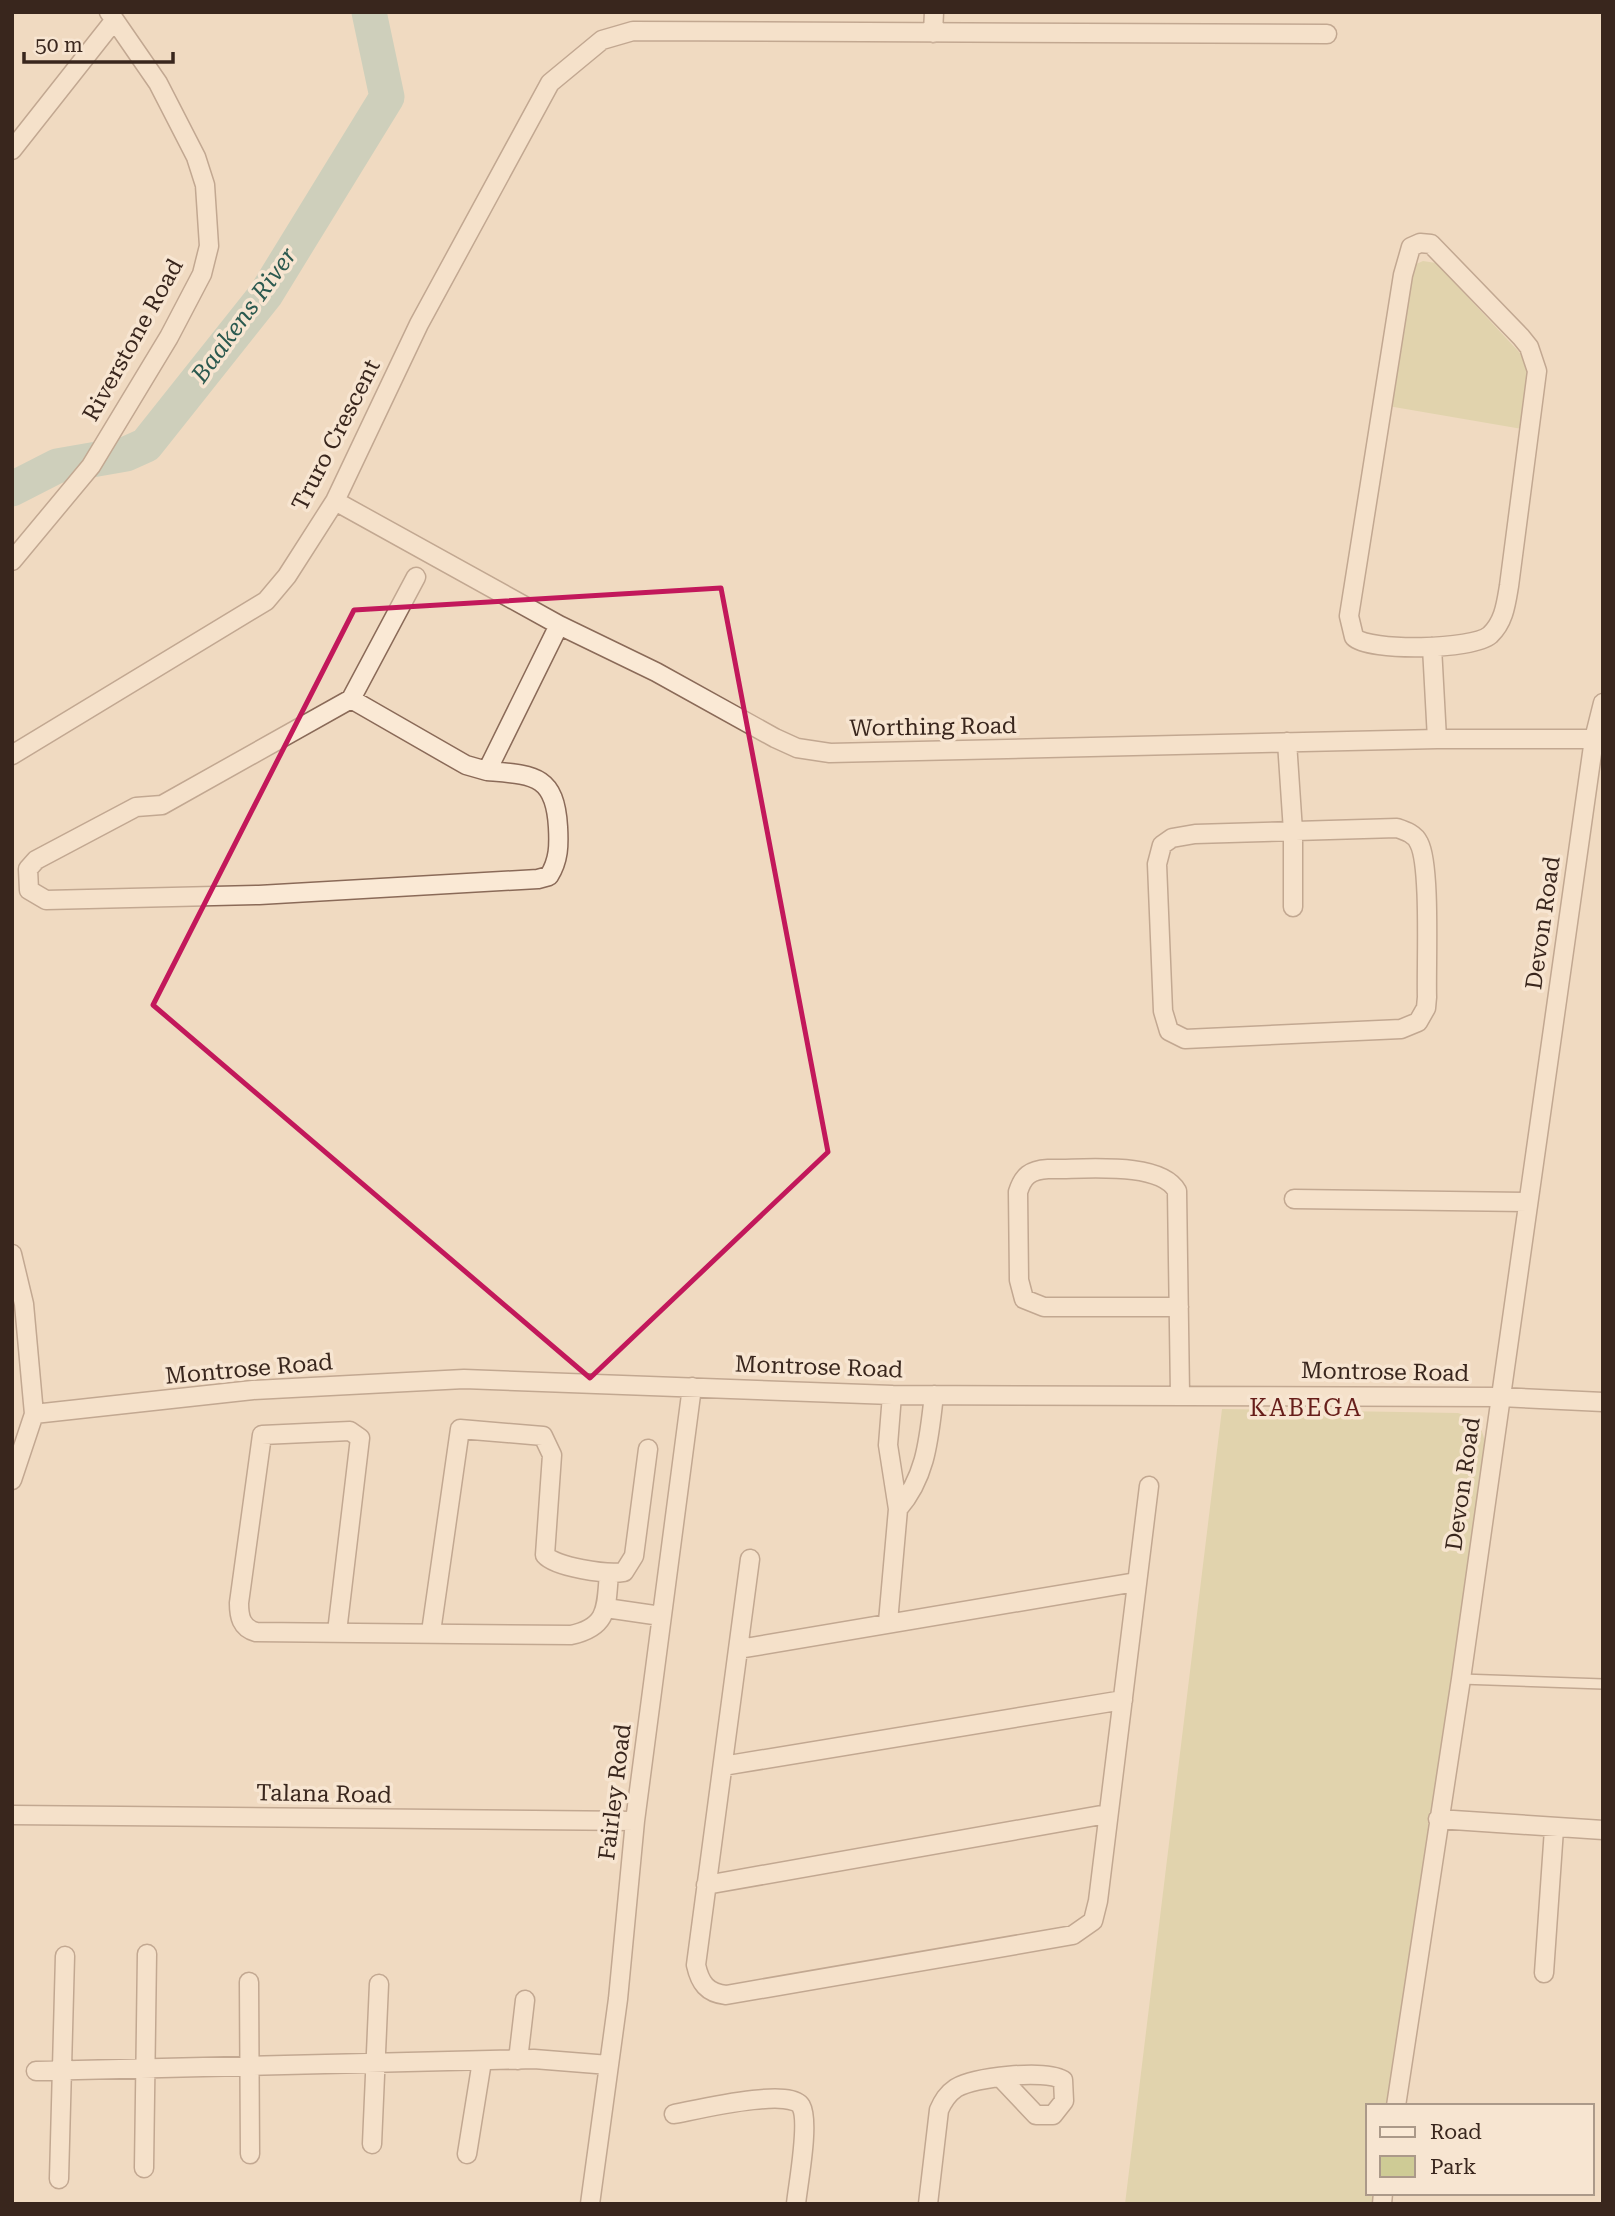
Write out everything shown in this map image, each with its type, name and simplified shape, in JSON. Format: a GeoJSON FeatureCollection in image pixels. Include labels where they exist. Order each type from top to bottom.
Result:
{"type":"FeatureCollection","features":[{"type":"Feature","properties":{"kind":"street"},"geometry":{"type":"LineString","coordinates":[[934,12],[933,33],[1327,34]]}},
{"type":"Feature","properties":{"kind":"street"},"geometry":{"type":"LineString","coordinates":[[12,150],[111,17]]}},
{"type":"Feature","properties":{"kind":"street","name":"Riverstone Road"},"geometry":{"type":"LineString","coordinates":[[12,561],[95,458],[169,337],[202,274],[209,246],[205,186],[195,158],[158,83],[111,17]]}},
{"type":"Feature","properties":{"kind":"street","name":"Truro Crescent"},"geometry":{"type":"LineString","coordinates":[[12,755],[266,601],[287,576],[335,501],[419,324],[550,83],[602,40],[633,30],[933,33]]}},
{"type":"Feature","properties":{"kind":"street"},"geometry":{"type":"LineString","coordinates":[[1420,243],[1431,244],[1521,337],[1529,347],[1537,371],[1504,614],[1489,636],[1478,642],[1432,647],[1364,644],[1354,637],[1349,624],[1403,275],[1411,247],[1420,243]]}},
{"type":"Feature","properties":{"kind":"street","name":"Worthing Road"},"geometry":{"type":"LineString","coordinates":[[335,501],[559,625],[656,672],[797,748],[830,753],[1437,739],[1594,739]]}},
{"type":"Feature","properties":{"kind":"street"},"geometry":{"type":"LineString","coordinates":[[351,699],[466,765],[487,771],[523,774],[550,790],[557,801],[559,850],[549,876],[538,879],[259,895],[46,900],[29,890],[28,869],[36,860],[136,807],[162,805],[351,699],[416,577]]}},
{"type":"Feature","properties":{"kind":"street"},"geometry":{"type":"LineString","coordinates":[[487,771],[491,757],[559,625]]}},
{"type":"Feature","properties":{"kind":"street"},"geometry":{"type":"LineString","coordinates":[[1432,647],[1437,739]]}},
{"type":"Feature","properties":{"kind":"street","name":"Devon Road"},"geometry":{"type":"LineString","coordinates":[[1396,2104],[1461,1679],[1594,739],[1603,703]]}},
{"type":"Feature","properties":{"kind":"street"},"geometry":{"type":"LineString","coordinates":[[1287,742],[1293,831],[1293,907]]}},
{"type":"Feature","properties":{"kind":"street"},"geometry":{"type":"LineString","coordinates":[[1397,828],[1419,840],[1425,881],[1427,997],[1423,1016],[1418,1022],[1401,1029],[1175,1037],[1169,1031],[1163,1012],[1157,864],[1162,845],[1172,838],[1195,834],[1293,831],[1397,828]]}},
{"type":"Feature","properties":{"kind":"street"},"geometry":{"type":"LineString","coordinates":[[1179,1307],[1044,1307],[1024,1299],[1019,1280],[1018,1192],[1022,1178],[1036,1170],[1048,1169],[1146,1171],[1173,1183],[1177,1191],[1179,1307],[1180,1394]]}},
{"type":"Feature","properties":{"kind":"street"},"geometry":{"type":"LineString","coordinates":[[1294,1199],[1528,1202]]}},
{"type":"Feature","properties":{"kind":"street"},"geometry":{"type":"LineString","coordinates":[[12,1254],[24,1304],[34,1415],[12,1480]]}},
{"type":"Feature","properties":{"kind":"street","name":"Montrose Road"},"geometry":{"type":"LineString","coordinates":[[34,1415],[253,1390],[464,1379],[892,1395],[1500,1397],[1603,1402]]}},
{"type":"Feature","properties":{"kind":"street","name":"Fairley Road"},"geometry":{"type":"LineString","coordinates":[[590,2204],[609,2065],[635,1821],[692,1387]]}},
{"type":"Feature","properties":{"kind":"street"},"geometry":{"type":"LineString","coordinates":[[888,1622],[898,1509],[888,1445],[892,1395]]}},
{"type":"Feature","properties":{"kind":"street"},"geometry":{"type":"LineString","coordinates":[[898,1509],[907,1499],[926,1458],[933,1395]]}},
{"type":"Feature","properties":{"kind":"street"},"geometry":{"type":"LineString","coordinates":[[430,1632],[460,1429],[544,1436],[552,1455],[545,1555],[552,1562],[609,1573],[624,1572],[634,1556],[648,1450]]}},
{"type":"Feature","properties":{"kind":"street"},"geometry":{"type":"LineString","coordinates":[[337,1632],[360,1438],[350,1432],[262,1435],[239,1603],[242,1622],[256,1632],[337,1632],[430,1632],[571,1636],[590,1631],[600,1622],[606,1608],[609,1573]]}},
{"type":"Feature","properties":{"kind":"street"},"geometry":{"type":"LineString","coordinates":[[750,1559],[696,1965],[699,1978],[713,1994],[726,1995],[1073,1935],[1093,1921],[1098,1901],[1149,1486]]}},
{"type":"Feature","properties":{"kind":"street"},"geometry":{"type":"LineString","coordinates":[[739,1649],[1136,1582]]}},
{"type":"Feature","properties":{"kind":"street"},"geometry":{"type":"LineString","coordinates":[[606,1608],[661,1616]]}},
{"type":"Feature","properties":{"kind":"street"},"geometry":{"type":"LineString","coordinates":[[723,1766],[1123,1700]]}},
{"type":"Feature","properties":{"kind":"street"},"geometry":{"type":"LineString","coordinates":[[706,1885],[1107,1814]]}},
{"type":"Feature","properties":{"kind":"street","name":"Talana Road"},"geometry":{"type":"LineString","coordinates":[[12,1815],[635,1821]]}},
{"type":"Feature","properties":{"kind":"street"},"geometry":{"type":"LineString","coordinates":[[1438,1819],[1554,1829],[1603,1830]]}},
{"type":"Feature","properties":{"kind":"street"},"geometry":{"type":"LineString","coordinates":[[1544,1973],[1554,1829]]}},
{"type":"Feature","properties":{"kind":"street"},"geometry":{"type":"LineString","coordinates":[[144,2168],[147,1954]]}},
{"type":"Feature","properties":{"kind":"street"},"geometry":{"type":"LineString","coordinates":[[59,2179],[65,1955]]}},
{"type":"Feature","properties":{"kind":"street"},"geometry":{"type":"LineString","coordinates":[[248,1982],[250,2154]]}},
{"type":"Feature","properties":{"kind":"street"},"geometry":{"type":"LineString","coordinates":[[372,2144],[379,1984]]}},
{"type":"Feature","properties":{"kind":"street"},"geometry":{"type":"LineString","coordinates":[[518,2060],[524,2000]]}},
{"type":"Feature","properties":{"kind":"street"},"geometry":{"type":"LineString","coordinates":[[36,2071],[518,2060],[609,2065]]}},
{"type":"Feature","properties":{"kind":"street"},"geometry":{"type":"LineString","coordinates":[[467,2154],[482,2061]]}},
{"type":"Feature","properties":{"kind":"street"},"geometry":{"type":"LineString","coordinates":[[928,2204],[939,2110],[945,2097],[967,2083],[1001,2078]]}},
{"type":"Feature","properties":{"kind":"street"},"geometry":{"type":"LineString","coordinates":[[674,2114],[780,2097],[797,2102],[802,2106],[804,2121],[796,2204]]}},
{"type":"Feature","properties":{"kind":"lane"},"geometry":{"type":"LineString","coordinates":[[1461,1679],[1603,1684]]}},
{"type":"Feature","properties":{"kind":"highlighted area"},"geometry":{"type":"Polygon","coordinates":[[[721,588],[828,1152],[590,1378],[153,1005],[354,610],[721,588]]]}},
{"type":"Feature","properties":{"kind":"green space"},"geometry":{"type":"Polygon","coordinates":[[[1423,261],[1436,263],[1520,353],[1529,367],[1522,429],[1388,406],[1414,265],[1423,261]]]}},
{"type":"Feature","properties":{"kind":"green space"},"geometry":{"type":"Polygon","coordinates":[[[1222,1409],[1458,1413],[1471,1418],[1482,1431],[1486,1450],[1388,2104],[1366,2104],[1366,2195],[1375,2195],[1373,2204],[1125,2204],[1222,1409]]]}},
{"type":"Feature","properties":{"kind":"waterway","name":"Baakens River"},"geometry":{"type":"LineString","coordinates":[[12,489],[57,466],[126,454],[146,445],[266,294],[387,97],[369,12]]}},
{"type":"Feature","properties":{"kind":"district","name":"KABEGA"},"geometry":{"type":"Point","coordinates":[1306,1408]}}]}
